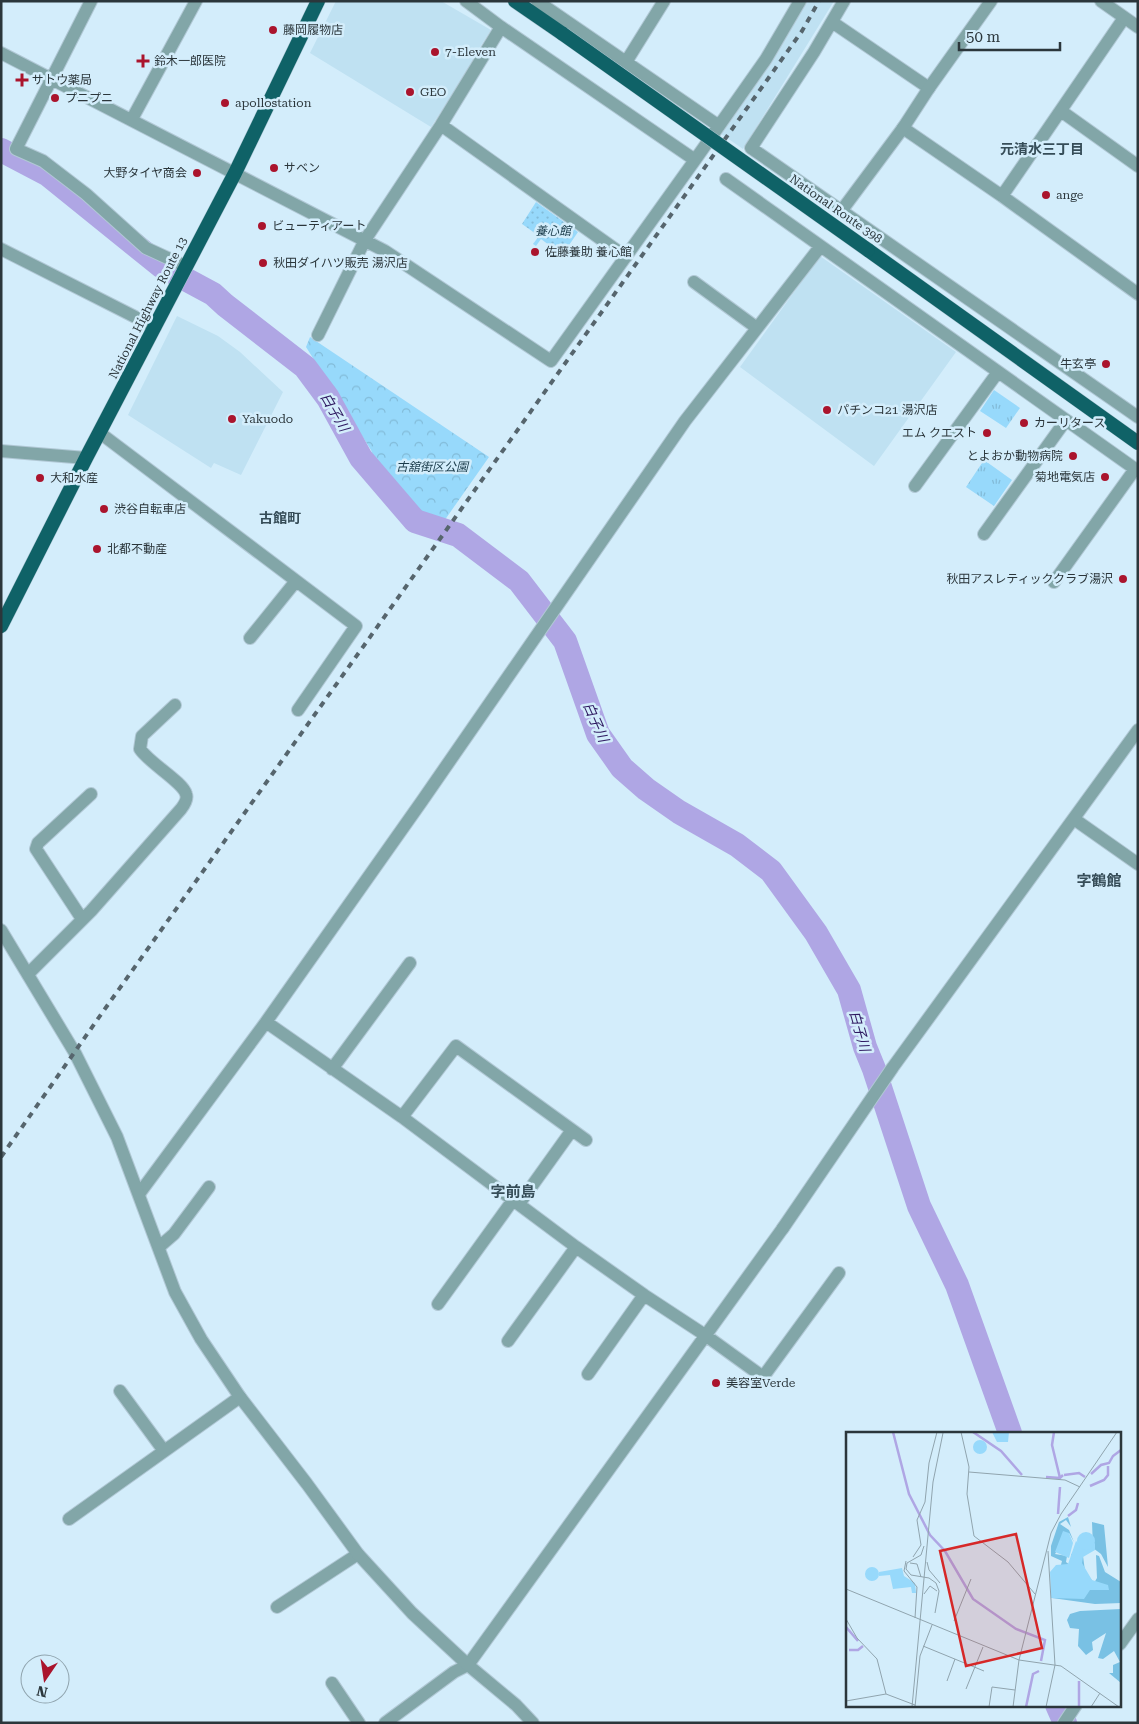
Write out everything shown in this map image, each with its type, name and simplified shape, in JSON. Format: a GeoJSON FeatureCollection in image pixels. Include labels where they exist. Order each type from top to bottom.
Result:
{"type":"FeatureCollection","features":[{"type":"Feature","properties":{"kind":"highway","name":"National Highway Route 13"},"geometry":{"type":"LineString","coordinates":[[1,626],[86,458],[235,173],[318,1]]}},
{"type":"Feature","properties":{"kind":"highway","name":"National Route 398"},"geometry":{"type":"LineString","coordinates":[[515,1],[1138,442]]}},
{"type":"Feature","properties":{"kind":"street"},"geometry":{"type":"LineString","coordinates":[[90,1],[16,149],[43,161],[86,194],[146,248],[186,266]]}},
{"type":"Feature","properties":{"kind":"street"},"geometry":{"type":"LineString","coordinates":[[466,1],[694,160]]}},
{"type":"Feature","properties":{"kind":"street"},"geometry":{"type":"LineString","coordinates":[[537,1],[719,126]]}},
{"type":"Feature","properties":{"kind":"street"},"geometry":{"type":"LineString","coordinates":[[626,62],[664,1]]}},
{"type":"Feature","properties":{"kind":"street"},"geometry":{"type":"LineString","coordinates":[[1,53],[385,251],[551,361],[766,60],[800,1]]}},
{"type":"Feature","properties":{"kind":"street"},"geometry":{"type":"LineString","coordinates":[[844,1],[751,148],[1138,417]]}},
{"type":"Feature","properties":{"kind":"street"},"geometry":{"type":"LineString","coordinates":[[842,210],[991,1]]}},
{"type":"Feature","properties":{"kind":"street"},"geometry":{"type":"LineString","coordinates":[[1101,1],[1138,27]]}},
{"type":"Feature","properties":{"kind":"street"},"geometry":{"type":"LineString","coordinates":[[132,119],[190,3]]}},
{"type":"Feature","properties":{"kind":"street"},"geometry":{"type":"LineString","coordinates":[[1002,196],[1124,18]]}},
{"type":"Feature","properties":{"kind":"street"},"geometry":{"type":"LineString","coordinates":[[832,22],[929,88]]}},
{"type":"Feature","properties":{"kind":"street"},"geometry":{"type":"LineString","coordinates":[[318,335],[365,240],[441,125],[501,27]]}},
{"type":"Feature","properties":{"kind":"street"},"geometry":{"type":"LineString","coordinates":[[1061,112],[1138,166]]}},
{"type":"Feature","properties":{"kind":"street"},"geometry":{"type":"LineString","coordinates":[[441,125],[626,257]]}},
{"type":"Feature","properties":{"kind":"street"},"geometry":{"type":"LineString","coordinates":[[902,128],[1002,196],[1138,294]]}},
{"type":"Feature","properties":{"kind":"street"},"geometry":{"type":"LineString","coordinates":[[726,179],[1136,470],[1054,582]]}},
{"type":"Feature","properties":{"kind":"street"},"geometry":{"type":"LineString","coordinates":[[139,1194],[266,1022],[508,678],[685,421],[820,247]]}},
{"type":"Feature","properties":{"kind":"street"},"geometry":{"type":"LineString","coordinates":[[1,249],[155,327]]}},
{"type":"Feature","properties":{"kind":"street"},"geometry":{"type":"LineString","coordinates":[[694,282],[757,328]]}},
{"type":"Feature","properties":{"kind":"street"},"geometry":{"type":"LineString","coordinates":[[915,486],[998,372]]}},
{"type":"Feature","properties":{"kind":"street"},"geometry":{"type":"LineString","coordinates":[[984,534],[1066,420]]}},
{"type":"Feature","properties":{"kind":"street"},"geometry":{"type":"LineString","coordinates":[[100,433],[356,626],[298,710]]}},
{"type":"Feature","properties":{"kind":"street"},"geometry":{"type":"LineString","coordinates":[[1,451],[86,458]]}},
{"type":"Feature","properties":{"kind":"street"},"geometry":{"type":"LineString","coordinates":[[250,638],[296,581]]}},
{"type":"Feature","properties":{"kind":"street"},"geometry":{"type":"LineString","coordinates":[[28,974],[82,919],[181,809],[186,801],[187,796],[183,788],[145,757],[140,749],[142,736],[175,704]]}},
{"type":"Feature","properties":{"kind":"street"},"geometry":{"type":"LineString","coordinates":[[385,1723],[454,1672],[468,1665],[706,1335],[893,1067],[1138,730]]}},
{"type":"Feature","properties":{"kind":"street"},"geometry":{"type":"LineString","coordinates":[[82,919],[36,849],[38,842],[91,794]]}},
{"type":"Feature","properties":{"kind":"street"},"geometry":{"type":"LineString","coordinates":[[1074,819],[1138,864]]}},
{"type":"Feature","properties":{"kind":"street"},"geometry":{"type":"LineString","coordinates":[[2,934],[75,1053],[117,1137],[175,1292],[196,1331],[240,1398],[307,1484],[358,1554],[412,1613],[468,1665],[516,1705],[533,1723]]}},
{"type":"Feature","properties":{"kind":"street"},"geometry":{"type":"LineString","coordinates":[[332,1069],[410,963]]}},
{"type":"Feature","properties":{"kind":"street"},"geometry":{"type":"LineString","coordinates":[[266,1022],[402,1117],[576,1247],[644,1295],[706,1335],[763,1378],[839,1273]]}},
{"type":"Feature","properties":{"kind":"street"},"geometry":{"type":"LineString","coordinates":[[402,1117],[456,1046],[586,1140]]}},
{"type":"Feature","properties":{"kind":"street"},"geometry":{"type":"LineString","coordinates":[[438,1304],[572,1130]]}},
{"type":"Feature","properties":{"kind":"street"},"geometry":{"type":"LineString","coordinates":[[159,1247],[174,1234],[209,1186]]}},
{"type":"Feature","properties":{"kind":"street"},"geometry":{"type":"LineString","coordinates":[[508,1341],[576,1247]]}},
{"type":"Feature","properties":{"kind":"street"},"geometry":{"type":"LineString","coordinates":[[588,1374],[644,1295]]}},
{"type":"Feature","properties":{"kind":"street"},"geometry":{"type":"LineString","coordinates":[[120,1391],[164,1451]]}},
{"type":"Feature","properties":{"kind":"street"},"geometry":{"type":"LineString","coordinates":[[69,1519],[240,1398]]}},
{"type":"Feature","properties":{"kind":"street"},"geometry":{"type":"LineString","coordinates":[[277,1607],[358,1554]]}},
{"type":"Feature","properties":{"kind":"street"},"geometry":{"type":"LineString","coordinates":[[1122,1641],[1138,1619]]}},
{"type":"Feature","properties":{"kind":"street"},"geometry":{"type":"LineString","coordinates":[[332,1683],[360,1723]]}},
{"type":"Feature","properties":{"kind":"street"},"geometry":{"type":"LineString","coordinates":[[1064,1723],[1075,1706]]}},
{"type":"Feature","properties":{"kind":"shaded area"},"geometry":{"type":"Polygon","coordinates":[[[336,1],[441,1],[491,30],[473,58],[474,61],[431,127],[310,53],[336,1]]]}},
{"type":"Feature","properties":{"kind":"shaded area"},"geometry":{"type":"Polygon","coordinates":[[[799,1],[834,1],[743,149],[717,131],[799,1]]]}},
{"type":"Feature","properties":{"kind":"shaded area"},"geometry":{"type":"Polygon","coordinates":[[[820,256],[956,352],[874,466],[740,367],[820,256]]]}},
{"type":"Feature","properties":{"kind":"shaded area"},"geometry":{"type":"Polygon","coordinates":[[[177,316],[218,336],[240,352],[283,392],[241,475],[214,463],[211,468],[128,415],[177,316]]]}},
{"type":"Feature","properties":{"kind":"green space","name":"養心館"},"geometry":{"type":"Polygon","coordinates":[[[536,202],[578,232],[565,251],[560,248],[553,258],[545,252],[549,245],[541,239],[536,246],[533,244],[539,236],[522,224],[536,202]]]}},
{"type":"Feature","properties":{"kind":"green space","name":"古舘街区公園"},"geometry":{"type":"Polygon","coordinates":[[[310,337],[489,457],[442,524],[412,507],[378,468],[371,450],[306,347],[310,337]]]}},
{"type":"Feature","properties":{"kind":"green space"},"geometry":{"type":"Polygon","coordinates":[[[994,390],[1020,408],[1006,428],[980,411],[994,390]]]}},
{"type":"Feature","properties":{"kind":"green space"},"geometry":{"type":"Polygon","coordinates":[[[984,460],[1012,480],[994,506],[966,487],[984,460]]]}},
{"type":"Feature","properties":{"kind":"waterway","name":"白子川"},"geometry":{"type":"LineString","coordinates":[[1,150],[47,174],[161,266],[213,294],[305,367],[328,398],[361,458],[415,521],[458,535],[519,581],[565,641],[598,734],[622,768],[646,789],[679,812],[737,845],[771,871],[816,933],[849,990],[865,1047],[919,1206],[957,1285],[1010,1432]]}},
{"type":"Feature","properties":{"kind":"waterway","name":"白子川"},"geometry":{"type":"LineString","coordinates":[[1057,1706],[1065,1723]]}},
{"type":"Feature","properties":{"kind":"railway"},"geometry":{"type":"LineString","coordinates":[[1,1157],[802,31],[819,1]]}},
{"type":"Feature","properties":{"kind":"place","name":"藤岡履物店"},"geometry":{"type":"Point","coordinates":[273,30]}},
{"type":"Feature","properties":{"kind":"place","name":"7-Eleven"},"geometry":{"type":"Point","coordinates":[435,52]}},
{"type":"Feature","properties":{"kind":"place","name":"鈴木一郎医院"},"geometry":{"type":"Point","coordinates":[143,61]}},
{"type":"Feature","properties":{"kind":"place","name":"サトウ薬局"},"geometry":{"type":"Point","coordinates":[22,80]}},
{"type":"Feature","properties":{"kind":"place","name":"GEO"},"geometry":{"type":"Point","coordinates":[410,92]}},
{"type":"Feature","properties":{"kind":"place","name":"プニプニ"},"geometry":{"type":"Point","coordinates":[55,98]}},
{"type":"Feature","properties":{"kind":"place","name":"apollostation"},"geometry":{"type":"Point","coordinates":[225,103]}},
{"type":"Feature","properties":{"kind":"place","name":"サベン"},"geometry":{"type":"Point","coordinates":[274,168]}},
{"type":"Feature","properties":{"kind":"place","name":"大野タイヤ商会"},"geometry":{"type":"Point","coordinates":[197,173]}},
{"type":"Feature","properties":{"kind":"place","name":"ange"},"geometry":{"type":"Point","coordinates":[1046,195]}},
{"type":"Feature","properties":{"kind":"place","name":"ビューティアート"},"geometry":{"type":"Point","coordinates":[262,226]}},
{"type":"Feature","properties":{"kind":"place","name":"佐藤養助 養心館"},"geometry":{"type":"Point","coordinates":[535,252]}},
{"type":"Feature","properties":{"kind":"place","name":"秋田ダイハツ販売 湯沢店"},"geometry":{"type":"Point","coordinates":[263,263]}},
{"type":"Feature","properties":{"kind":"place","name":"牛玄亭"},"geometry":{"type":"Point","coordinates":[1106,364]}},
{"type":"Feature","properties":{"kind":"place","name":"パチンコ21 湯沢店"},"geometry":{"type":"Point","coordinates":[827,410]}},
{"type":"Feature","properties":{"kind":"place","name":"Yakuodo"},"geometry":{"type":"Point","coordinates":[232,419]}},
{"type":"Feature","properties":{"kind":"place","name":"カーリタース"},"geometry":{"type":"Point","coordinates":[1024,423]}},
{"type":"Feature","properties":{"kind":"place","name":"エム クエスト"},"geometry":{"type":"Point","coordinates":[987,433]}},
{"type":"Feature","properties":{"kind":"place","name":"とよおか動物病院"},"geometry":{"type":"Point","coordinates":[1073,456]}},
{"type":"Feature","properties":{"kind":"place","name":"菊地電気店"},"geometry":{"type":"Point","coordinates":[1105,477]}},
{"type":"Feature","properties":{"kind":"place","name":"大和水産"},"geometry":{"type":"Point","coordinates":[40,478]}},
{"type":"Feature","properties":{"kind":"place","name":"渋谷自転車店"},"geometry":{"type":"Point","coordinates":[104,509]}},
{"type":"Feature","properties":{"kind":"place","name":"北都不動産"},"geometry":{"type":"Point","coordinates":[97,549]}},
{"type":"Feature","properties":{"kind":"place","name":"秋田アスレティッククラブ湯沢"},"geometry":{"type":"Point","coordinates":[1123,579]}},
{"type":"Feature","properties":{"kind":"place","name":"美容室Verde"},"geometry":{"type":"Point","coordinates":[716,1383]}},
{"type":"Feature","properties":{"kind":"district","name":"元清水三丁目"},"geometry":{"type":"Point","coordinates":[1042,149]}},
{"type":"Feature","properties":{"kind":"district","name":"古館町"},"geometry":{"type":"Point","coordinates":[280,518]}},
{"type":"Feature","properties":{"kind":"district","name":"字鶴館"},"geometry":{"type":"Point","coordinates":[1099,881]}},
{"type":"Feature","properties":{"kind":"district","name":"字前島"},"geometry":{"type":"Point","coordinates":[513,1192]}}]}
